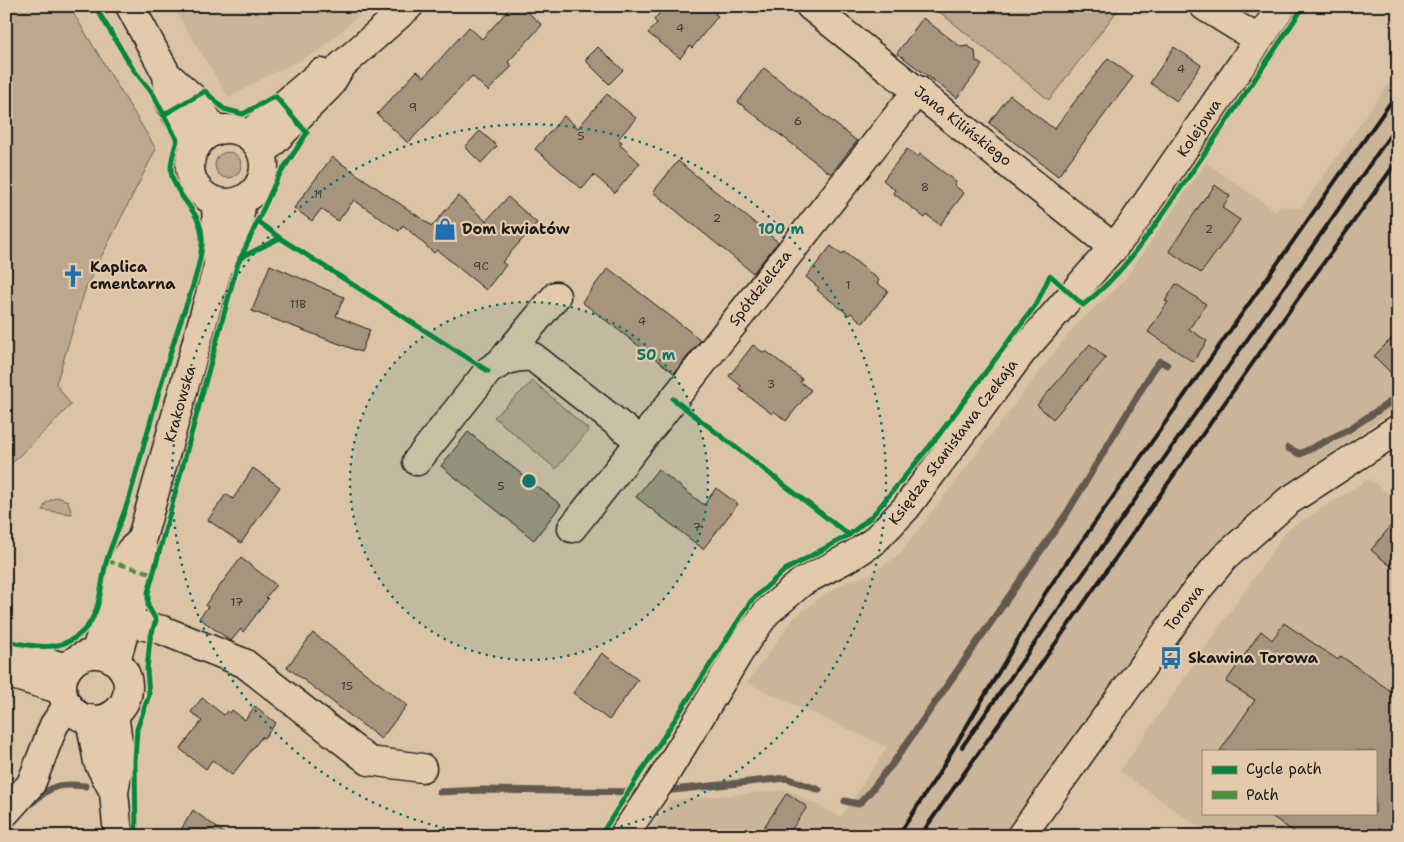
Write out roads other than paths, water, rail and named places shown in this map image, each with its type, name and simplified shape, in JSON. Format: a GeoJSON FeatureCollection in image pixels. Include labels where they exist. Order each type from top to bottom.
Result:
{"type":"FeatureCollection","features":[{"type":"Feature","properties":{"kind":"street"},"geometry":{"type":"LineString","coordinates":[[130,6],[167,75],[170,104],[205,139]]}},
{"type":"Feature","properties":{"kind":"street"},"geometry":{"type":"LineString","coordinates":[[255,144],[329,86],[341,66],[409,6]]}},
{"type":"Feature","properties":{"kind":"street","name":"Jana Kilińskiego"},"geometry":{"type":"LineString","coordinates":[[810,6],[918,90],[1114,248]]}},
{"type":"Feature","properties":{"kind":"street"},"geometry":{"type":"LineString","coordinates":[[1204,6],[1259,40]]}},
{"type":"Feature","properties":{"kind":"street","name":"Kolejowa"},"geometry":{"type":"LineString","coordinates":[[1114,248],[1282,6]]}},
{"type":"Feature","properties":{"kind":"street","name":"Spółdzielcza"},"geometry":{"type":"LineString","coordinates":[[572,528],[918,90]]}},
{"type":"Feature","properties":{"kind":"street"},"geometry":{"type":"LineString","coordinates":[[237,130],[255,144],[264,164],[262,180],[252,194],[229,201],[206,197],[192,179],[191,157],[205,139],[237,130]]}},
{"type":"Feature","properties":{"kind":"street","name":"Krakowska"},"geometry":{"type":"LineString","coordinates":[[106,657],[127,622],[142,570],[144,555],[141,541],[218,266],[236,238],[229,201]]}},
{"type":"Feature","properties":{"kind":"street","name":"Księdza Stanisława Czekaja"},"geometry":{"type":"LineString","coordinates":[[623,836],[664,776],[746,640],[767,612],[802,582],[853,555],[873,542],[890,526],[1026,346],[1114,248]]}},
{"type":"Feature","properties":{"kind":"street"},"geometry":{"type":"LineString","coordinates":[[417,461],[488,371],[501,362],[556,296]]}},
{"type":"Feature","properties":{"kind":"street"},"geometry":{"type":"LineString","coordinates":[[501,362],[520,356],[533,357],[640,441]]}},
{"type":"Feature","properties":{"kind":"street","name":"Torowa"},"geometry":{"type":"LineString","coordinates":[[1021,836],[1197,590],[1224,558],[1287,502],[1398,429]]}},
{"type":"Feature","properties":{"kind":"street","name":"Krakowska"},"geometry":{"type":"LineString","coordinates":[[106,657],[122,565],[130,550],[141,541]]}},
{"type":"Feature","properties":{"kind":"street"},"geometry":{"type":"LineString","coordinates":[[127,622],[162,630],[244,663],[369,761],[422,768]]}},
{"type":"Feature","properties":{"kind":"street"},"geometry":{"type":"LineString","coordinates":[[6,668],[13,675],[80,699],[121,707],[128,688],[127,678],[106,657],[84,655],[74,661],[80,699]]}},
{"type":"Feature","properties":{"kind":"street"},"geometry":{"type":"LineString","coordinates":[[6,661],[15,658],[30,658],[80,699],[120,756],[114,792],[118,836]]}},
{"type":"Feature","properties":{"kind":"street"},"geometry":{"type":"LineString","coordinates":[[6,812],[31,784],[54,725],[80,699]]}},
{"type":"Feature","properties":{"kind":"waterway"},"geometry":{"type":"LineString","coordinates":[[845,801],[858,804],[891,766],[1067,513],[1153,370],[1160,361],[1167,365]]}},
{"type":"Feature","properties":{"kind":"waterway"},"geometry":{"type":"LineString","coordinates":[[1288,448],[1300,454],[1348,430],[1398,397]]}},
{"type":"Feature","properties":{"kind":"waterway"},"geometry":{"type":"LineString","coordinates":[[663,791],[786,778],[819,790]]}},
{"type":"Feature","properties":{"kind":"waterway"},"geometry":{"type":"LineString","coordinates":[[33,802],[56,786],[85,786]]}},
{"type":"Feature","properties":{"kind":"waterway"},"geometry":{"type":"LineString","coordinates":[[440,792],[482,790],[645,792]]}},
{"type":"Feature","properties":{"kind":"railway"},"geometry":{"type":"LineString","coordinates":[[898,836],[939,773],[1046,592],[1398,92]]}},
{"type":"Feature","properties":{"kind":"railway"},"geometry":{"type":"LineString","coordinates":[[962,747],[1398,124]]}},
{"type":"Feature","properties":{"kind":"railway"},"geometry":{"type":"LineString","coordinates":[[920,836],[1304,290],[1398,160]]}},
{"type":"Feature","properties":{"kind":"place","name":"Dom kwiatów"},"geometry":{"type":"Point","coordinates":[445,229]}},
{"type":"Feature","properties":{"kind":"place","name":"Kaplica cmentarna"},"geometry":{"type":"Point","coordinates":[73,276]}},
{"type":"Feature","properties":{"kind":"place","name":"Skawina Torowa"},"geometry":{"type":"Point","coordinates":[1171,658]}}]}
